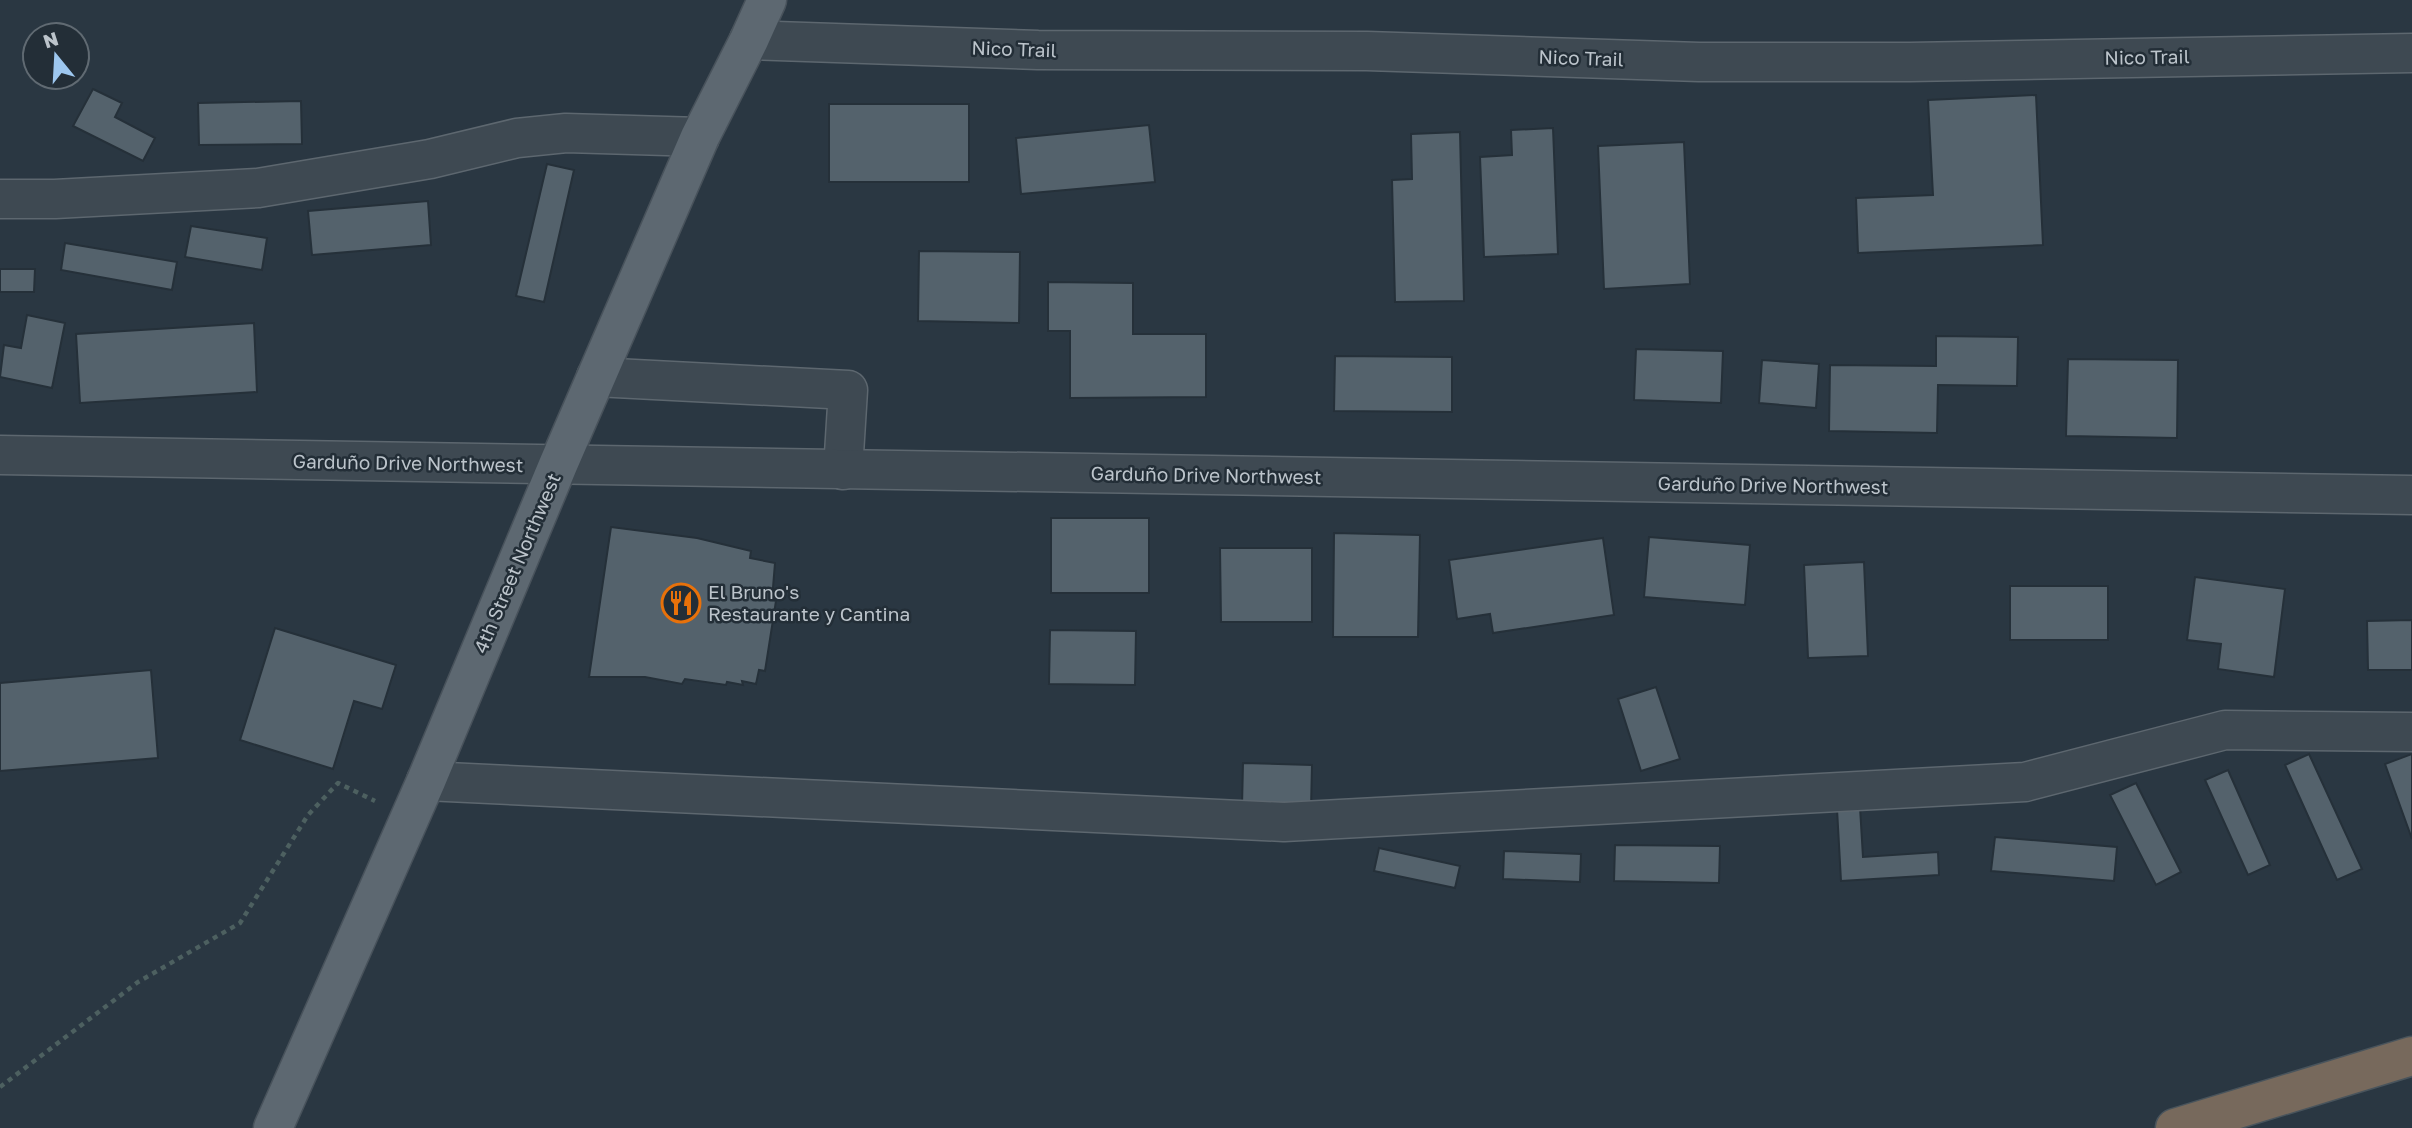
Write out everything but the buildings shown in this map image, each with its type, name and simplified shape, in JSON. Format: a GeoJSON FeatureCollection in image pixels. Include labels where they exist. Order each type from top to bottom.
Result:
{"type":"FeatureCollection","features":[{"type":"Feature","properties":{"kind":"highway"},"geometry":{"type":"LineString","coordinates":[[2175,1128],[2412,1056]]}},
{"type":"Feature","properties":{"kind":"main road","name":"4th Street Northwest"},"geometry":{"type":"LineString","coordinates":[[273,1128],[426,781],[558,465],[700,137],[767,0]]}},
{"type":"Feature","properties":{"kind":"street","name":"Nico Trail"},"geometry":{"type":"LineString","coordinates":[[749,40],[1038,50],[1367,51],[1699,62],[1910,62],[2412,53]]}},
{"type":"Feature","properties":{"kind":"street"},"geometry":{"type":"LineString","coordinates":[[0,199],[55,199],[258,188],[430,159],[517,138],[566,133],[700,137]]}},
{"type":"Feature","properties":{"kind":"street"},"geometry":{"type":"LineString","coordinates":[[596,377],[848,390],[843,470]]}},
{"type":"Feature","properties":{"kind":"street","name":"Garduño Drive Northwest"},"geometry":{"type":"LineString","coordinates":[[0,455],[2412,495]]}},
{"type":"Feature","properties":{"kind":"street"},"geometry":{"type":"LineString","coordinates":[[426,781],[1284,822],[2025,782],[2225,730],[2412,732]]}},
{"type":"Feature","properties":{"kind":"path"},"geometry":{"type":"LineString","coordinates":[[0,1087],[138,982],[240,923],[308,815],[338,783],[410,817]]}},
{"type":"Feature","properties":{"kind":"place","name":"El Bruno's Restaurante y Cantina"},"geometry":{"type":"Point","coordinates":[681,603]}}]}
